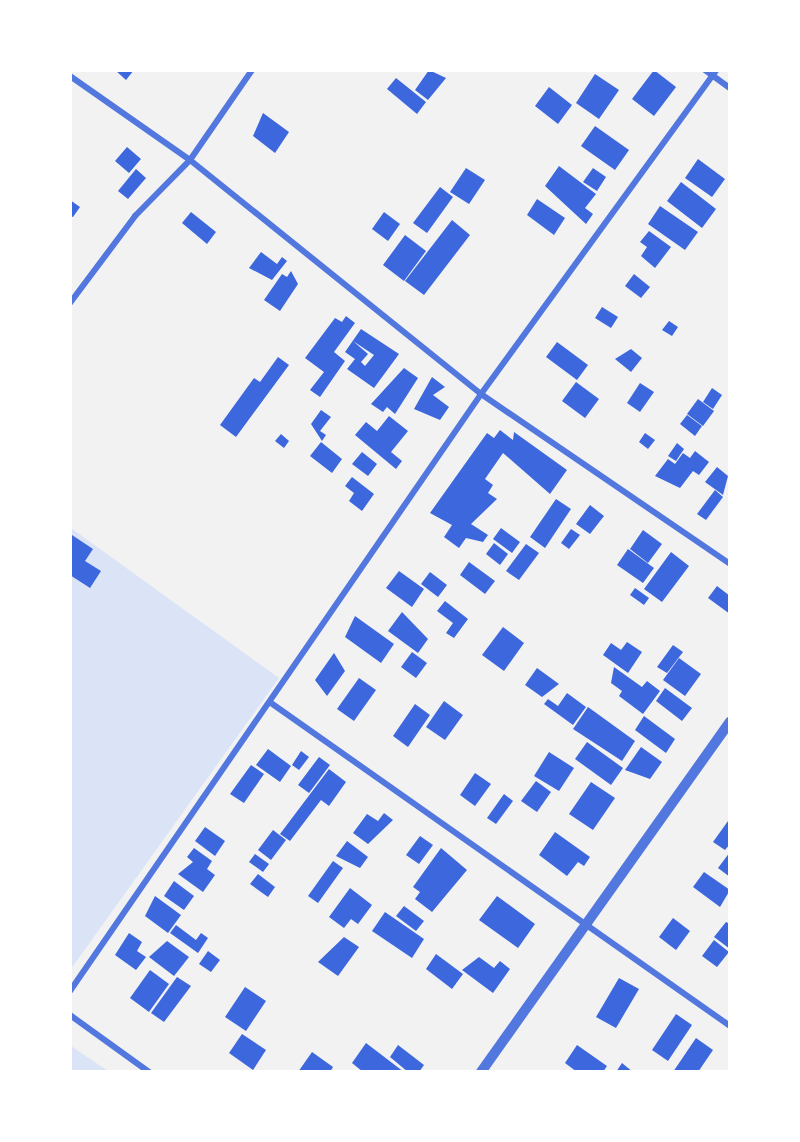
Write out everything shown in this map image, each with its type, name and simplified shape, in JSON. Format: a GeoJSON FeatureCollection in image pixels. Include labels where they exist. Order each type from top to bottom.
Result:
{"type":"FeatureCollection","features":[{"type":"Feature","properties":{"kind":"street"},"geometry":{"type":"LineString","coordinates":[[70,303],[135,216],[190,160],[252,70]]}},
{"type":"Feature","properties":{"kind":"street"},"geometry":{"type":"LineString","coordinates":[[705,70],[714,73],[729,88]]}},
{"type":"Feature","properties":{"kind":"street"},"geometry":{"type":"LineString","coordinates":[[70,991],[271,703],[481,394],[714,73]]}},
{"type":"Feature","properties":{"kind":"street"},"geometry":{"type":"LineString","coordinates":[[70,76],[190,160],[481,394],[729,564]]}},
{"type":"Feature","properties":{"kind":"street"},"geometry":{"type":"LineString","coordinates":[[271,703],[583,926],[729,1026]]}},
{"type":"Feature","properties":{"kind":"street"},"geometry":{"type":"LineString","coordinates":[[481,1071],[729,723]]}},
{"type":"Feature","properties":{"kind":"street"},"geometry":{"type":"LineString","coordinates":[[70,1015],[149,1071]]}},
{"type":"Feature","properties":{"kind":"shaded area"},"geometry":{"type":"Polygon","coordinates":[[[71,528],[279,678],[71,969],[71,528]]]}},
{"type":"Feature","properties":{"kind":"shaded area"},"geometry":{"type":"Polygon","coordinates":[[[71,1046],[108,1071],[71,1071],[71,1046]]]}},
{"type":"Feature","properties":{"kind":"building"},"geometry":{"type":"Polygon","coordinates":[[[115,70],[134,70],[126,80],[115,70]]]}},
{"type":"Feature","properties":{"kind":"building"},"geometry":{"type":"Polygon","coordinates":[[[429,70],[446,78],[428,100],[415,90],[429,70]]]}},
{"type":"Feature","properties":{"kind":"building"},"geometry":{"type":"Polygon","coordinates":[[[654,70],[676,87],[654,116],[632,99],[654,70]]]}},
{"type":"Feature","properties":{"kind":"building"},"geometry":{"type":"Polygon","coordinates":[[[595,74],[619,90],[599,119],[576,103],[595,74]]]}},
{"type":"Feature","properties":{"kind":"building"},"geometry":{"type":"Polygon","coordinates":[[[396,78],[426,102],[417,114],[387,89],[396,78]]]}},
{"type":"Feature","properties":{"kind":"building"},"geometry":{"type":"Polygon","coordinates":[[[549,87],[572,105],[558,124],[535,106],[549,87]]]}},
{"type":"Feature","properties":{"kind":"building"},"geometry":{"type":"Polygon","coordinates":[[[263,113],[289,132],[275,153],[253,136],[263,113]]]}},
{"type":"Feature","properties":{"kind":"building"},"geometry":{"type":"Polygon","coordinates":[[[595,126],[629,150],[615,170],[581,146],[595,126]]]}},
{"type":"Feature","properties":{"kind":"building"},"geometry":{"type":"Polygon","coordinates":[[[127,147],[141,159],[129,173],[115,161],[127,147]]]}},
{"type":"Feature","properties":{"kind":"building"},"geometry":{"type":"Polygon","coordinates":[[[698,159],[725,179],[712,197],[685,178],[698,159]]]}},
{"type":"Feature","properties":{"kind":"building"},"geometry":{"type":"Polygon","coordinates":[[[559,166],[596,194],[585,208],[593,214],[586,224],[545,186],[559,166]]]}},
{"type":"Feature","properties":{"kind":"building"},"geometry":{"type":"Polygon","coordinates":[[[466,168],[485,180],[469,204],[450,192],[466,168]]]}},
{"type":"Feature","properties":{"kind":"building"},"geometry":{"type":"Polygon","coordinates":[[[593,168],[606,177],[597,191],[583,182],[593,168]]]}},
{"type":"Feature","properties":{"kind":"building"},"geometry":{"type":"Polygon","coordinates":[[[136,169],[146,178],[128,199],[118,191],[136,169]]]}},
{"type":"Feature","properties":{"kind":"building"},"geometry":{"type":"Polygon","coordinates":[[[681,182],[716,209],[702,228],[667,201],[681,182]]]}},
{"type":"Feature","properties":{"kind":"building"},"geometry":{"type":"Polygon","coordinates":[[[440,187],[453,197],[427,233],[413,223],[440,187]]]}},
{"type":"Feature","properties":{"kind":"building"},"geometry":{"type":"Polygon","coordinates":[[[537,199],[565,218],[554,235],[527,215],[537,199]]]}},
{"type":"Feature","properties":{"kind":"building"},"geometry":{"type":"Polygon","coordinates":[[[70,200],[80,207],[73,217],[70,216],[70,200]]]}},
{"type":"Feature","properties":{"kind":"building"},"geometry":{"type":"Polygon","coordinates":[[[660,206],[698,232],[685,250],[648,224],[660,206]]]}},
{"type":"Feature","properties":{"kind":"building"},"geometry":{"type":"Polygon","coordinates":[[[191,212],[216,232],[207,244],[182,223],[191,212]]]}},
{"type":"Feature","properties":{"kind":"building"},"geometry":{"type":"Polygon","coordinates":[[[384,212],[400,224],[388,241],[372,229],[384,212]]]}},
{"type":"Feature","properties":{"kind":"building"},"geometry":{"type":"Polygon","coordinates":[[[452,220],[470,235],[424,295],[405,281],[452,220]]]}},
{"type":"Feature","properties":{"kind":"building"},"geometry":{"type":"Polygon","coordinates":[[[649,231],[671,247],[655,268],[641,256],[647,247],[640,242],[649,231]]]}},
{"type":"Feature","properties":{"kind":"building"},"geometry":{"type":"Polygon","coordinates":[[[405,235],[426,251],[404,281],[383,265],[405,235]]]}},
{"type":"Feature","properties":{"kind":"building"},"geometry":{"type":"Polygon","coordinates":[[[261,252],[277,264],[282,257],[287,261],[272,280],[249,268],[261,252]]]}},
{"type":"Feature","properties":{"kind":"building"},"geometry":{"type":"Polygon","coordinates":[[[291,271],[298,284],[280,311],[264,300],[282,274],[287,277],[291,271]]]}},
{"type":"Feature","properties":{"kind":"building"},"geometry":{"type":"Polygon","coordinates":[[[634,274],[650,287],[641,298],[625,286],[634,274]]]}},
{"type":"Feature","properties":{"kind":"building"},"geometry":{"type":"Polygon","coordinates":[[[602,307],[618,317],[611,328],[595,318],[602,307]]]}},
{"type":"Feature","properties":{"kind":"building"},"geometry":{"type":"Polygon","coordinates":[[[346,316],[355,323],[334,352],[345,361],[320,397],[310,390],[324,372],[305,358],[335,318],[342,322],[346,316]]]}},
{"type":"Feature","properties":{"kind":"building"},"geometry":{"type":"Polygon","coordinates":[[[669,321],[678,327],[672,336],[662,330],[669,321]]]}},
{"type":"Feature","properties":{"kind":"building"},"geometry":{"type":"Polygon","coordinates":[[[361,329],[399,354],[374,388],[347,369],[355,359],[345,352],[361,329]],[[353,341],[368,354],[361,362],[365,366],[374,355],[353,341]]]}},
{"type":"Feature","properties":{"kind":"building"},"geometry":{"type":"Polygon","coordinates":[[[557,342],[588,365],[577,380],[546,357],[557,342]]]}},
{"type":"Feature","properties":{"kind":"building"},"geometry":{"type":"Polygon","coordinates":[[[631,349],[642,358],[631,372],[615,359],[631,349]]]}},
{"type":"Feature","properties":{"kind":"building"},"geometry":{"type":"Polygon","coordinates":[[[278,357],[289,365],[236,437],[220,425],[254,378],[260,382],[278,357]]]}},
{"type":"Feature","properties":{"kind":"building"},"geometry":{"type":"Polygon","coordinates":[[[404,368],[418,378],[395,414],[387,407],[383,412],[371,404],[404,368]]]}},
{"type":"Feature","properties":{"kind":"building"},"geometry":{"type":"Polygon","coordinates":[[[432,377],[445,387],[433,395],[449,407],[440,420],[414,409],[432,377]]]}},
{"type":"Feature","properties":{"kind":"building"},"geometry":{"type":"Polygon","coordinates":[[[576,382],[599,399],[585,418],[562,401],[576,382]]]}},
{"type":"Feature","properties":{"kind":"building"},"geometry":{"type":"Polygon","coordinates":[[[640,383],[654,392],[640,412],[627,403],[640,383]]]}},
{"type":"Feature","properties":{"kind":"building"},"geometry":{"type":"Polygon","coordinates":[[[712,388],[722,395],[713,409],[703,402],[712,388]]]}},
{"type":"Feature","properties":{"kind":"building"},"geometry":{"type":"Polygon","coordinates":[[[698,399],[714,411],[703,426],[687,414],[698,399]]]}},
{"type":"Feature","properties":{"kind":"building"},"geometry":{"type":"Polygon","coordinates":[[[321,410],[331,417],[320,431],[326,435],[322,441],[311,424],[321,410]]]}},
{"type":"Feature","properties":{"kind":"building"},"geometry":{"type":"Polygon","coordinates":[[[687,415],[702,426],[695,436],[680,424],[687,415]]]}},
{"type":"Feature","properties":{"kind":"building"},"geometry":{"type":"Polygon","coordinates":[[[389,416],[408,431],[391,452],[402,461],[396,469],[355,435],[366,422],[377,431],[389,416]]]}},
{"type":"Feature","properties":{"kind":"building"},"geometry":{"type":"Polygon","coordinates":[[[500,430],[513,440],[514,432],[567,470],[550,494],[503,453],[485,479],[493,485],[488,493],[497,499],[471,524],[488,535],[483,542],[466,538],[459,548],[444,537],[452,525],[430,513],[487,433],[494,438],[500,430]]]}},
{"type":"Feature","properties":{"kind":"building"},"geometry":{"type":"Polygon","coordinates":[[[645,433],[655,440],[648,449],[639,442],[645,433]]]}},
{"type":"Feature","properties":{"kind":"building"},"geometry":{"type":"Polygon","coordinates":[[[281,434],[289,441],[284,448],[275,441],[281,434]]]}},
{"type":"Feature","properties":{"kind":"building"},"geometry":{"type":"Polygon","coordinates":[[[321,442],[342,459],[332,473],[310,456],[321,442]]]}},
{"type":"Feature","properties":{"kind":"building"},"geometry":{"type":"Polygon","coordinates":[[[677,443],[684,449],[676,461],[668,456],[677,443]]]}},
{"type":"Feature","properties":{"kind":"building"},"geometry":{"type":"Polygon","coordinates":[[[695,451],[709,462],[699,475],[693,471],[680,488],[655,476],[668,459],[675,464],[683,453],[690,458],[695,451]]]}},
{"type":"Feature","properties":{"kind":"building"},"geometry":{"type":"Polygon","coordinates":[[[362,452],[377,464],[368,476],[352,464],[362,452]]]}},
{"type":"Feature","properties":{"kind":"building"},"geometry":{"type":"Polygon","coordinates":[[[717,467],[728,476],[723,495],[705,482],[717,467]]]}},
{"type":"Feature","properties":{"kind":"building"},"geometry":{"type":"Polygon","coordinates":[[[352,477],[374,494],[362,511],[349,501],[354,493],[345,486],[352,477]]]}},
{"type":"Feature","properties":{"kind":"building"},"geometry":{"type":"Polygon","coordinates":[[[715,490],[723,497],[706,520],[697,514],[715,490]]]}},
{"type":"Feature","properties":{"kind":"building"},"geometry":{"type":"Polygon","coordinates":[[[556,499],[571,509],[545,548],[530,537],[556,499]]]}},
{"type":"Feature","properties":{"kind":"building"},"geometry":{"type":"Polygon","coordinates":[[[590,505],[604,516],[590,534],[576,524],[590,505]]]}},
{"type":"Feature","properties":{"kind":"building"},"geometry":{"type":"Polygon","coordinates":[[[501,528],[520,542],[512,553],[493,539],[501,528]]]}},
{"type":"Feature","properties":{"kind":"building"},"geometry":{"type":"Polygon","coordinates":[[[571,529],[580,535],[569,549],[561,543],[571,529]]]}},
{"type":"Feature","properties":{"kind":"building"},"geometry":{"type":"Polygon","coordinates":[[[643,530],[662,544],[648,563],[630,549],[643,530]]]}},
{"type":"Feature","properties":{"kind":"building"},"geometry":{"type":"Polygon","coordinates":[[[72,535],[93,549],[85,561],[101,571],[90,588],[70,575],[72,535]]]}},
{"type":"Feature","properties":{"kind":"building"},"geometry":{"type":"Polygon","coordinates":[[[494,543],[508,554],[500,565],[486,554],[494,543]]]}},
{"type":"Feature","properties":{"kind":"building"},"geometry":{"type":"Polygon","coordinates":[[[526,544],[539,553],[519,580],[506,571],[526,544]]]}},
{"type":"Feature","properties":{"kind":"building"},"geometry":{"type":"Polygon","coordinates":[[[628,549],[654,568],[643,583],[617,565],[628,549]]]}},
{"type":"Feature","properties":{"kind":"building"},"geometry":{"type":"Polygon","coordinates":[[[671,552],[689,566],[662,602],[644,589],[671,552]]]}},
{"type":"Feature","properties":{"kind":"building"},"geometry":{"type":"Polygon","coordinates":[[[469,562],[495,581],[485,594],[460,575],[469,562]]]}},
{"type":"Feature","properties":{"kind":"building"},"geometry":{"type":"Polygon","coordinates":[[[399,571],[424,589],[412,607],[386,588],[399,571]]]}},
{"type":"Feature","properties":{"kind":"building"},"geometry":{"type":"Polygon","coordinates":[[[430,572],[447,585],[438,597],[421,584],[430,572]]]}},
{"type":"Feature","properties":{"kind":"building"},"geometry":{"type":"Polygon","coordinates":[[[717,586],[730,596],[730,614],[708,598],[717,586]]]}},
{"type":"Feature","properties":{"kind":"building"},"geometry":{"type":"Polygon","coordinates":[[[635,588],[649,598],[644,605],[630,595],[635,588]]]}},
{"type":"Feature","properties":{"kind":"building"},"geometry":{"type":"Polygon","coordinates":[[[445,601],[468,619],[454,638],[446,633],[453,623],[437,611],[445,601]]]}},
{"type":"Feature","properties":{"kind":"building"},"geometry":{"type":"Polygon","coordinates":[[[402,612],[428,639],[418,653],[388,631],[402,612]]]}},
{"type":"Feature","properties":{"kind":"building"},"geometry":{"type":"Polygon","coordinates":[[[355,616],[394,644],[381,663],[345,637],[355,616]]]}},
{"type":"Feature","properties":{"kind":"building"},"geometry":{"type":"Polygon","coordinates":[[[503,627],[524,643],[504,671],[482,655],[503,627]]]}},
{"type":"Feature","properties":{"kind":"building"},"geometry":{"type":"Polygon","coordinates":[[[627,642],[642,652],[628,673],[603,655],[611,643],[621,650],[627,642]]]}},
{"type":"Feature","properties":{"kind":"building"},"geometry":{"type":"Polygon","coordinates":[[[673,645],[683,652],[667,673],[657,667],[673,645]]]}},
{"type":"Feature","properties":{"kind":"building"},"geometry":{"type":"Polygon","coordinates":[[[412,652],[427,663],[416,678],[401,667],[412,652]]]}},
{"type":"Feature","properties":{"kind":"building"},"geometry":{"type":"Polygon","coordinates":[[[334,653],[345,671],[327,696],[315,680],[334,653]]]}},
{"type":"Feature","properties":{"kind":"building"},"geometry":{"type":"Polygon","coordinates":[[[679,658],[701,674],[685,696],[663,680],[679,658]]]}},
{"type":"Feature","properties":{"kind":"building"},"geometry":{"type":"Polygon","coordinates":[[[614,667],[642,687],[647,681],[660,691],[643,714],[619,696],[622,691],[611,683],[614,667]]]}},
{"type":"Feature","properties":{"kind":"building"},"geometry":{"type":"Polygon","coordinates":[[[537,668],[559,684],[542,697],[525,685],[537,668]]]}},
{"type":"Feature","properties":{"kind":"building"},"geometry":{"type":"Polygon","coordinates":[[[359,678],[376,690],[354,721],[337,709],[359,678]]]}},
{"type":"Feature","properties":{"kind":"building"},"geometry":{"type":"Polygon","coordinates":[[[665,688],[692,708],[682,721],[656,701],[665,688]]]}},
{"type":"Feature","properties":{"kind":"building"},"geometry":{"type":"Polygon","coordinates":[[[567,693],[586,707],[573,725],[544,704],[548,699],[558,706],[567,693]]]}},
{"type":"Feature","properties":{"kind":"building"},"geometry":{"type":"Polygon","coordinates":[[[444,701],[463,715],[445,740],[426,727],[444,701]]]}},
{"type":"Feature","properties":{"kind":"building"},"geometry":{"type":"Polygon","coordinates":[[[415,704],[430,715],[408,747],[393,736],[415,704]]]}},
{"type":"Feature","properties":{"kind":"building"},"geometry":{"type":"Polygon","coordinates":[[[588,707],[635,741],[622,761],[573,729],[588,707]]]}},
{"type":"Feature","properties":{"kind":"building"},"geometry":{"type":"Polygon","coordinates":[[[644,716],[675,739],[666,753],[635,730],[644,716]]]}},
{"type":"Feature","properties":{"kind":"building"},"geometry":{"type":"Polygon","coordinates":[[[587,742],[623,768],[611,785],[575,759],[587,742]]]}},
{"type":"Feature","properties":{"kind":"building"},"geometry":{"type":"Polygon","coordinates":[[[641,747],[662,762],[650,779],[625,770],[641,747]]]}},
{"type":"Feature","properties":{"kind":"building"},"geometry":{"type":"Polygon","coordinates":[[[268,749],[291,766],[280,782],[256,765],[268,749]]]}},
{"type":"Feature","properties":{"kind":"building"},"geometry":{"type":"Polygon","coordinates":[[[301,751],[309,757],[299,770],[292,765],[301,751]]]}},
{"type":"Feature","properties":{"kind":"building"},"geometry":{"type":"Polygon","coordinates":[[[549,752],[574,768],[559,791],[534,776],[549,752]]]}},
{"type":"Feature","properties":{"kind":"building"},"geometry":{"type":"Polygon","coordinates":[[[319,757],[330,765],[309,793],[298,785],[319,757]]]}},
{"type":"Feature","properties":{"kind":"building"},"geometry":{"type":"Polygon","coordinates":[[[251,765],[264,774],[244,803],[230,794],[251,765]]]}},
{"type":"Feature","properties":{"kind":"building"},"geometry":{"type":"Polygon","coordinates":[[[329,769],[346,782],[329,806],[321,800],[290,841],[280,834],[329,769]]]}},
{"type":"Feature","properties":{"kind":"building"},"geometry":{"type":"Polygon","coordinates":[[[475,773],[491,784],[475,806],[460,795],[475,773]]]}},
{"type":"Feature","properties":{"kind":"building"},"geometry":{"type":"Polygon","coordinates":[[[536,781],[551,792],[537,812],[521,801],[536,781]]]}},
{"type":"Feature","properties":{"kind":"building"},"geometry":{"type":"Polygon","coordinates":[[[591,782],[615,798],[593,830],[569,814],[591,782]]]}},
{"type":"Feature","properties":{"kind":"building"},"geometry":{"type":"Polygon","coordinates":[[[504,794],[513,801],[496,824],[487,818],[504,794]]]}},
{"type":"Feature","properties":{"kind":"building"},"geometry":{"type":"Polygon","coordinates":[[[384,813],[393,820],[368,844],[353,833],[367,814],[378,821],[384,813]]]}},
{"type":"Feature","properties":{"kind":"building"},"geometry":{"type":"Polygon","coordinates":[[[728,821],[730,844],[725,850],[713,842],[728,821]]]}},
{"type":"Feature","properties":{"kind":"building"},"geometry":{"type":"Polygon","coordinates":[[[205,827],[225,841],[215,856],[195,841],[205,827]]]}},
{"type":"Feature","properties":{"kind":"building"},"geometry":{"type":"Polygon","coordinates":[[[273,830],[286,840],[271,860],[258,850],[273,830]]]}},
{"type":"Feature","properties":{"kind":"building"},"geometry":{"type":"Polygon","coordinates":[[[555,832],[590,857],[584,866],[578,862],[567,876],[539,855],[555,832]]]}},
{"type":"Feature","properties":{"kind":"building"},"geometry":{"type":"Polygon","coordinates":[[[420,836],[433,845],[419,864],[406,855],[420,836]]]}},
{"type":"Feature","properties":{"kind":"building"},"geometry":{"type":"Polygon","coordinates":[[[347,841],[368,857],[360,868],[336,856],[347,841]]]}},
{"type":"Feature","properties":{"kind":"building"},"geometry":{"type":"Polygon","coordinates":[[[194,848],[212,861],[207,869],[215,875],[203,892],[178,874],[193,862],[187,857],[194,848]]]}},
{"type":"Feature","properties":{"kind":"building"},"geometry":{"type":"Polygon","coordinates":[[[441,848],[467,870],[432,912],[415,899],[420,892],[413,887],[441,848]]]}},
{"type":"Feature","properties":{"kind":"building"},"geometry":{"type":"Polygon","coordinates":[[[730,852],[730,877],[718,868],[730,852]]]}},
{"type":"Feature","properties":{"kind":"building"},"geometry":{"type":"Polygon","coordinates":[[[255,854],[269,864],[263,872],[249,862],[255,854]]]}},
{"type":"Feature","properties":{"kind":"building"},"geometry":{"type":"Polygon","coordinates":[[[333,861],[343,868],[318,903],[308,896],[333,861]]]}},
{"type":"Feature","properties":{"kind":"building"},"geometry":{"type":"Polygon","coordinates":[[[704,872],[730,890],[720,907],[693,887],[704,872]]]}},
{"type":"Feature","properties":{"kind":"building"},"geometry":{"type":"Polygon","coordinates":[[[258,874],[275,887],[268,897],[250,884],[258,874]]]}},
{"type":"Feature","properties":{"kind":"building"},"geometry":{"type":"Polygon","coordinates":[[[174,881],[194,896],[184,910],[164,896],[174,881]]]}},
{"type":"Feature","properties":{"kind":"building"},"geometry":{"type":"Polygon","coordinates":[[[350,888],[372,905],[358,924],[351,919],[344,928],[329,917],[350,888]]]}},
{"type":"Feature","properties":{"kind":"building"},"geometry":{"type":"Polygon","coordinates":[[[155,896],[181,915],[168,933],[145,916],[155,896]]]}},
{"type":"Feature","properties":{"kind":"building"},"geometry":{"type":"Polygon","coordinates":[[[497,896],[535,924],[518,948],[479,920],[497,896]]]}},
{"type":"Feature","properties":{"kind":"building"},"geometry":{"type":"Polygon","coordinates":[[[404,906],[424,921],[416,931],[396,916],[404,906]]]}},
{"type":"Feature","properties":{"kind":"building"},"geometry":{"type":"Polygon","coordinates":[[[385,912],[424,939],[412,958],[372,931],[385,912]]]}},
{"type":"Feature","properties":{"kind":"building"},"geometry":{"type":"Polygon","coordinates":[[[673,918],[690,931],[676,950],[659,937],[673,918]]]}},
{"type":"Feature","properties":{"kind":"building"},"geometry":{"type":"Polygon","coordinates":[[[726,922],[730,924],[730,949],[714,937],[726,922]]]}},
{"type":"Feature","properties":{"kind":"building"},"geometry":{"type":"Polygon","coordinates":[[[176,925],[196,940],[201,933],[208,938],[198,953],[170,933],[176,925]]]}},
{"type":"Feature","properties":{"kind":"building"},"geometry":{"type":"Polygon","coordinates":[[[129,933],[142,942],[137,951],[146,957],[136,970],[115,955],[129,933]]]}},
{"type":"Feature","properties":{"kind":"building"},"geometry":{"type":"Polygon","coordinates":[[[344,937],[359,947],[338,976],[318,962],[344,937]]]}},
{"type":"Feature","properties":{"kind":"building"},"geometry":{"type":"Polygon","coordinates":[[[714,940],[729,952],[717,967],[702,956],[714,940]]]}},
{"type":"Feature","properties":{"kind":"building"},"geometry":{"type":"Polygon","coordinates":[[[167,941],[189,957],[174,976],[149,957],[167,941]]]}},
{"type":"Feature","properties":{"kind":"building"},"geometry":{"type":"Polygon","coordinates":[[[208,951],[220,960],[211,972],[199,964],[208,951]]]}},
{"type":"Feature","properties":{"kind":"building"},"geometry":{"type":"Polygon","coordinates":[[[436,954],[463,974],[452,989],[426,969],[436,954]]]}},
{"type":"Feature","properties":{"kind":"building"},"geometry":{"type":"Polygon","coordinates":[[[479,957],[494,968],[500,961],[510,969],[493,993],[462,970],[479,957]]]}},
{"type":"Feature","properties":{"kind":"building"},"geometry":{"type":"Polygon","coordinates":[[[150,970],[169,984],[149,1012],[130,998],[150,970]]]}},
{"type":"Feature","properties":{"kind":"building"},"geometry":{"type":"Polygon","coordinates":[[[177,977],[191,986],[164,1022],[151,1013],[177,977]]]}},
{"type":"Feature","properties":{"kind":"building"},"geometry":{"type":"Polygon","coordinates":[[[619,978],[639,989],[616,1028],[596,1017],[619,978]]]}},
{"type":"Feature","properties":{"kind":"building"},"geometry":{"type":"Polygon","coordinates":[[[245,987],[266,1001],[246,1031],[225,1017],[245,987]]]}},
{"type":"Feature","properties":{"kind":"building"},"geometry":{"type":"Polygon","coordinates":[[[676,1014],[692,1025],[668,1061],[652,1050],[676,1014]]]}},
{"type":"Feature","properties":{"kind":"building"},"geometry":{"type":"Polygon","coordinates":[[[242,1034],[266,1050],[253,1070],[229,1053],[242,1034]]]}},
{"type":"Feature","properties":{"kind":"building"},"geometry":{"type":"Polygon","coordinates":[[[696,1038],[713,1050],[698,1072],[673,1072],[696,1038]]]}},
{"type":"Feature","properties":{"kind":"building"},"geometry":{"type":"Polygon","coordinates":[[[366,1043],[404,1072],[363,1072],[352,1063],[366,1043]]]}},
{"type":"Feature","properties":{"kind":"building"},"geometry":{"type":"Polygon","coordinates":[[[398,1045],[424,1065],[419,1072],[408,1072],[390,1057],[398,1045]]]}},
{"type":"Feature","properties":{"kind":"building"},"geometry":{"type":"Polygon","coordinates":[[[577,1045],[607,1066],[603,1072],[577,1072],[565,1063],[577,1045]]]}},
{"type":"Feature","properties":{"kind":"building"},"geometry":{"type":"Polygon","coordinates":[[[312,1052],[333,1067],[330,1072],[298,1072],[312,1052]]]}},
{"type":"Feature","properties":{"kind":"building"},"geometry":{"type":"Polygon","coordinates":[[[622,1063],[633,1072],[616,1072],[622,1063]]]}}]}
